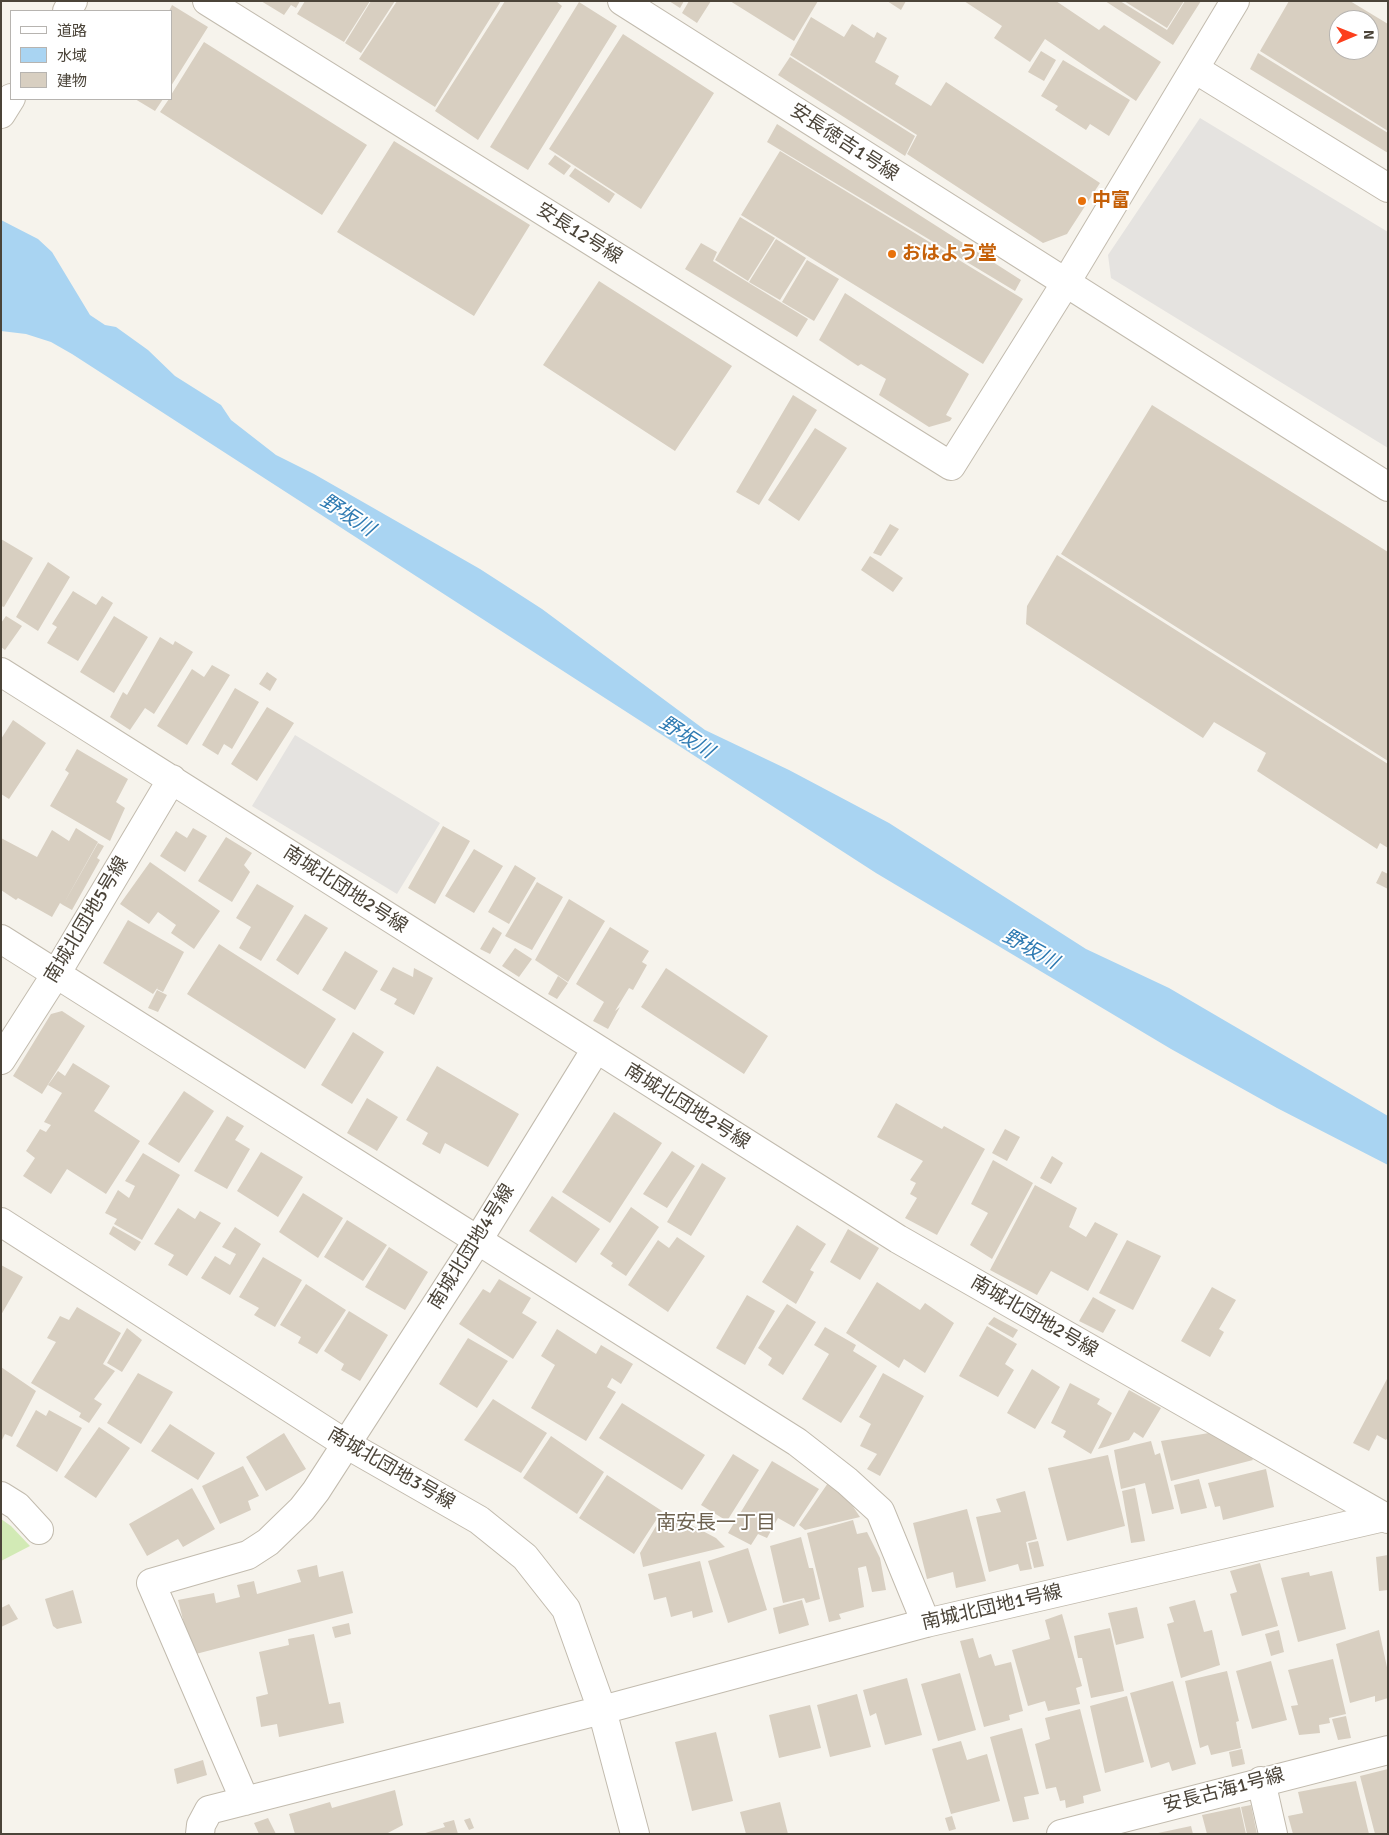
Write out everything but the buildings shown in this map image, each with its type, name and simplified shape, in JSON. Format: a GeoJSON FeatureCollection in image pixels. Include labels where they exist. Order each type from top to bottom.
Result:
{"type":"FeatureCollection","features":[{"type":"Feature","properties":{"kind":"street","name":"安長12号線"},"geometry":{"type":"LineString","coordinates":[[207,1],[951,466],[1065,284]]}},
{"type":"Feature","properties":{"kind":"street","name":"安長徳吉1号線"},"geometry":{"type":"LineString","coordinates":[[622,1],[1065,284],[1388,487]]}},
{"type":"Feature","properties":{"kind":"street"},"geometry":{"type":"LineString","coordinates":[[1065,284],[1235,1]]}},
{"type":"Feature","properties":{"kind":"street"},"geometry":{"type":"LineString","coordinates":[[1195,69],[1388,188]]}},
{"type":"Feature","properties":{"kind":"street"},"geometry":{"type":"LineString","coordinates":[[1,114],[10,100]]}},
{"type":"Feature","properties":{"kind":"street","name":"南城北団地2号線"},"geometry":{"type":"LineString","coordinates":[[1,672],[898,1239],[1386,1518]]}},
{"type":"Feature","properties":{"kind":"street","name":"南城北団地5号線"},"geometry":{"type":"LineString","coordinates":[[1,1060],[56,974],[172,779]]}},
{"type":"Feature","properties":{"kind":"street"},"geometry":{"type":"LineString","coordinates":[[1,939],[797,1442],[880,1511],[926,1623]]}},
{"type":"Feature","properties":{"kind":"street","name":"南城北団地4号線"},"geometry":{"type":"LineString","coordinates":[[245,1800],[151,1583],[248,1555],[268,1542],[302,1509],[478,1240],[596,1049]]}},
{"type":"Feature","properties":{"kind":"street","name":"南城北団地3号線"},"geometry":{"type":"LineString","coordinates":[[1,1222],[346,1444],[479,1520],[525,1557],[566,1608],[602,1710],[635,1834]]}},
{"type":"Feature","properties":{"kind":"street"},"geometry":{"type":"LineString","coordinates":[[1,1496],[18,1506],[40,1530]]}},
{"type":"Feature","properties":{"kind":"street","name":"南城北団地1号線"},"geometry":{"type":"LineString","coordinates":[[200,1834],[200,1825],[209,1810],[245,1800],[602,1710],[926,1623],[1386,1518]]}},
{"type":"Feature","properties":{"kind":"street","name":"安長古海1号線"},"geometry":{"type":"LineString","coordinates":[[1061,1834],[1261,1781],[1388,1750]]}},
{"type":"Feature","properties":{"kind":"street"},"geometry":{"type":"LineString","coordinates":[[1261,1781],[1273,1834]]}},
{"type":"Feature","properties":{"kind":"green space"},"geometry":{"type":"Polygon","coordinates":[[[1,1519],[11,1526],[30,1546],[1,1561],[1,1519]]]}},
{"type":"Feature","properties":{"kind":"shaded area"},"geometry":{"type":"Polygon","coordinates":[[[1200,118],[1388,232],[1388,448],[1111,278],[1108,255],[1200,118]]]}},
{"type":"Feature","properties":{"kind":"shaded area"},"geometry":{"type":"Polygon","coordinates":[[[295,735],[440,823],[397,894],[252,806],[295,735]]]}},
{"type":"Feature","properties":{"kind":"water","name":"野坂川"},"geometry":{"type":"Polygon","coordinates":[[[1,220],[38,239],[52,252],[90,315],[105,325],[116,327],[148,350],[175,376],[221,405],[231,420],[276,455],[314,474],[480,569],[542,609],[705,730],[789,770],[889,823],[1086,949],[1169,988],[1388,1116],[1388,1165],[1277,1108],[1171,1049],[876,873],[72,354],[51,342],[26,334],[1,331],[1,220]]]}},
{"type":"Feature","properties":{"kind":"place","name":"中富"},"geometry":{"type":"Point","coordinates":[1082,201]}},
{"type":"Feature","properties":{"kind":"place","name":"おはよう堂"},"geometry":{"type":"Point","coordinates":[892,254]}},
{"type":"Feature","properties":{"kind":"district","name":"南安長一丁目"},"geometry":{"type":"Point","coordinates":[716,1524]}}]}
